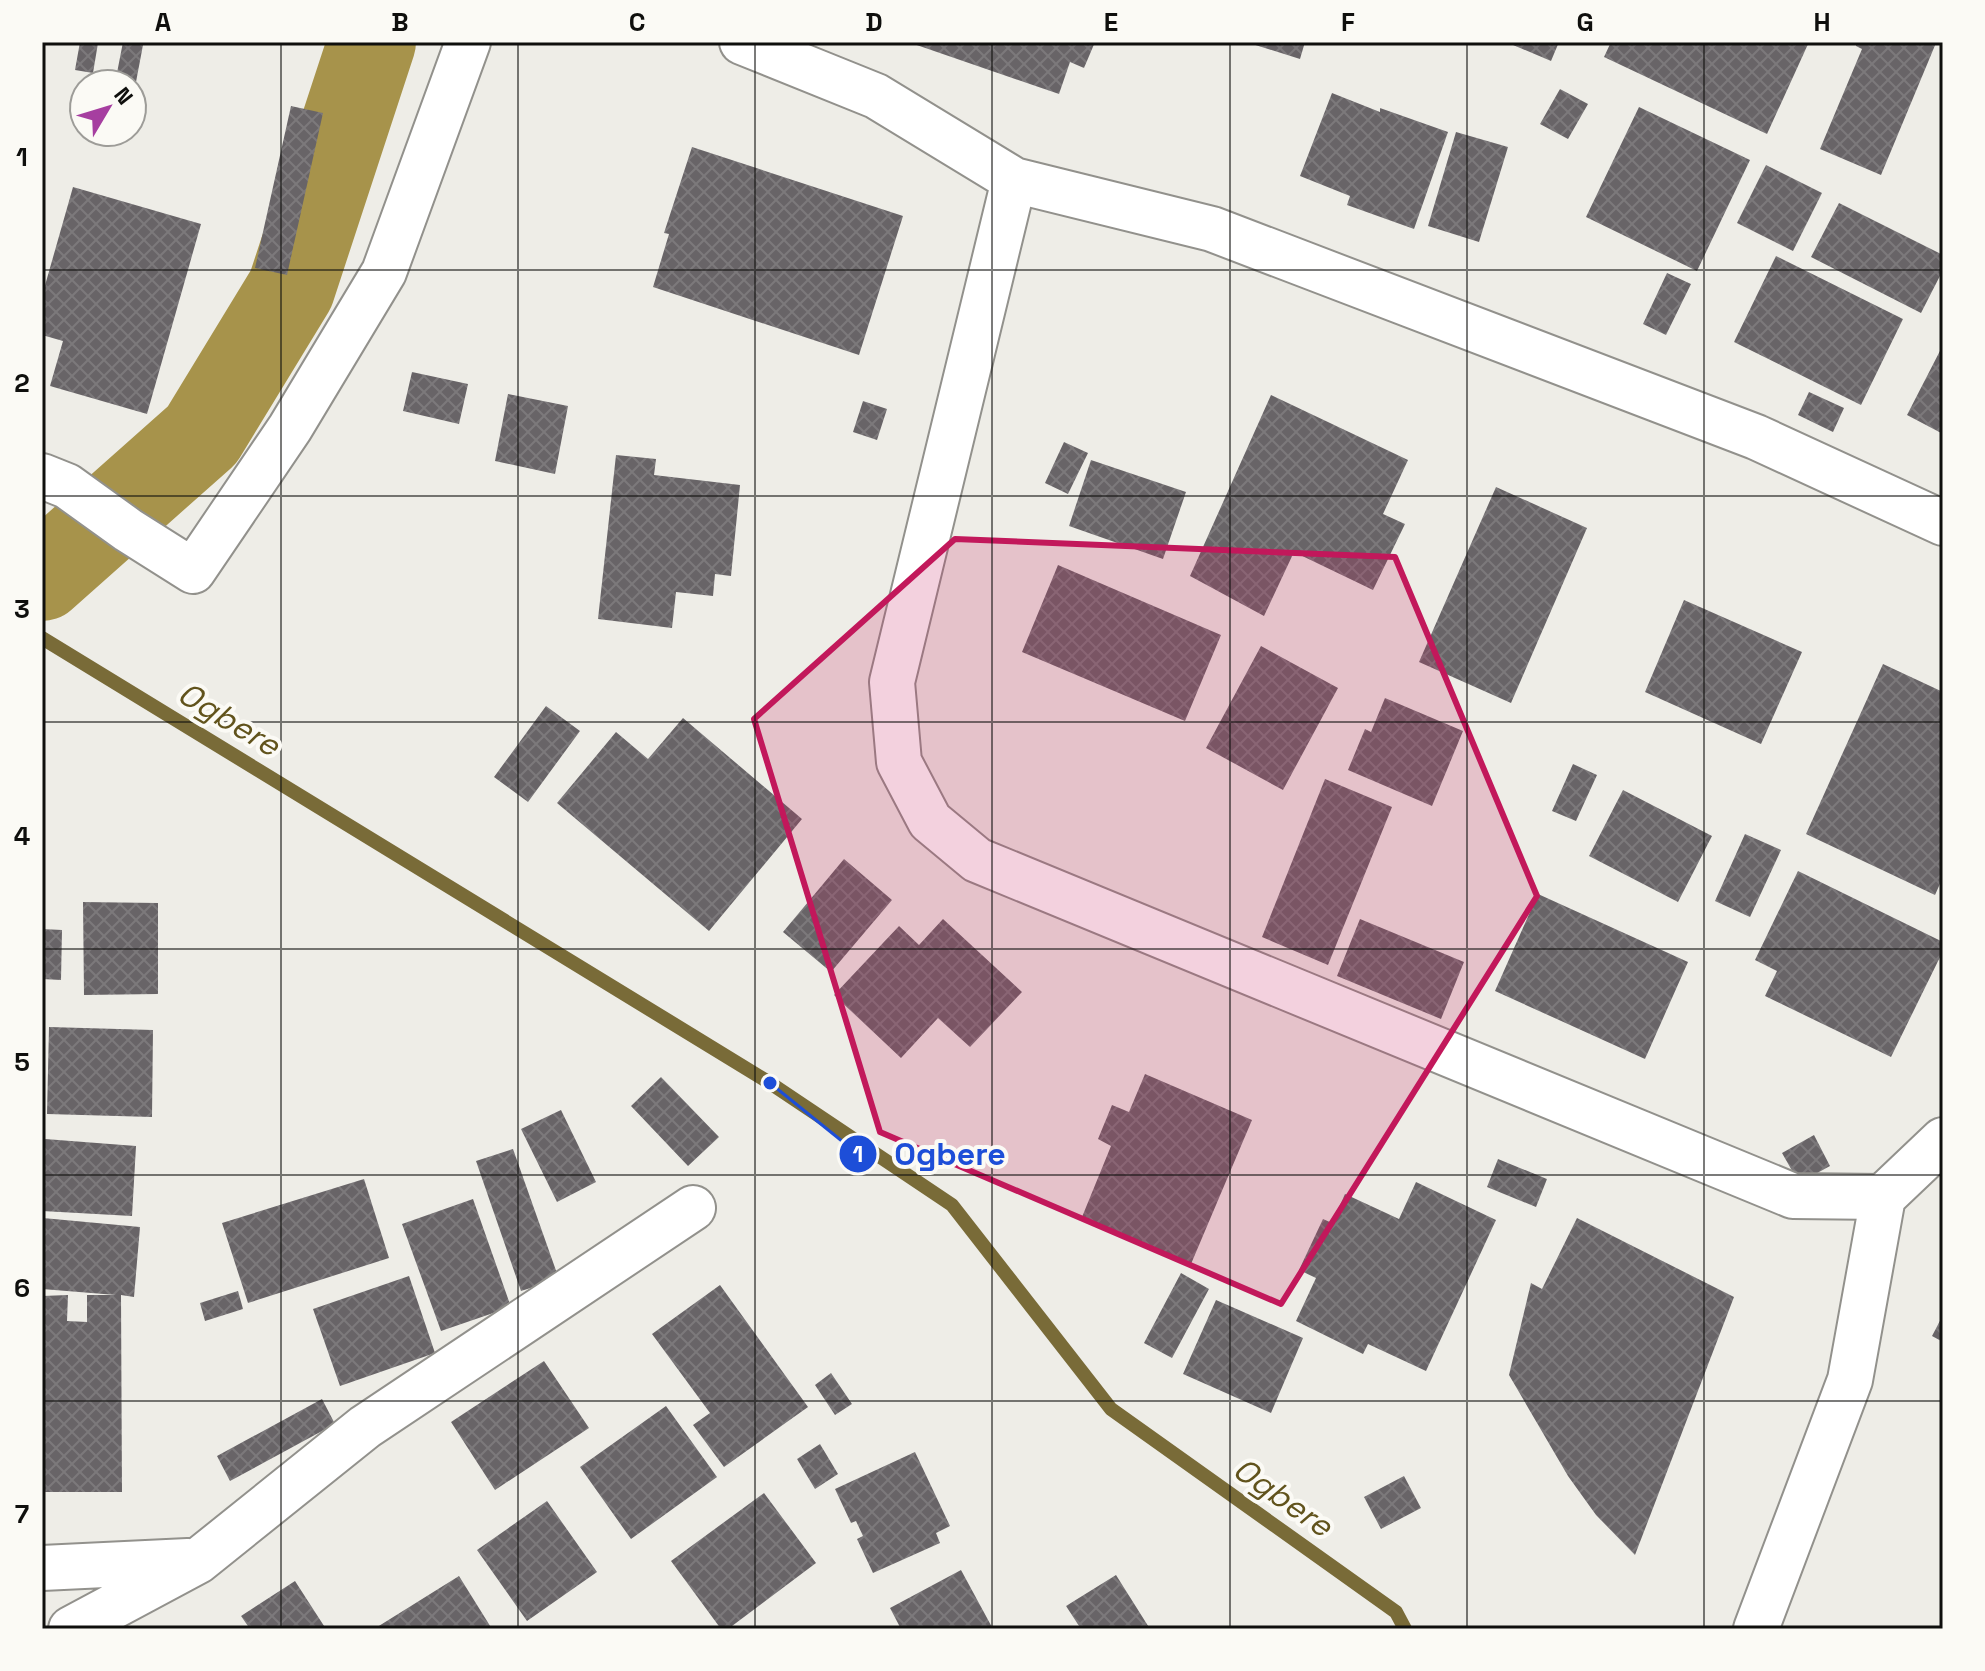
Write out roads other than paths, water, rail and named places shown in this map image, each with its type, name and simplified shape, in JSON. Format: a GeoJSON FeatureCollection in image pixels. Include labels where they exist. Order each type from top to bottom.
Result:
{"type":"FeatureCollection","features":[{"type":"Feature","properties":{"kind":"street"},"geometry":{"type":"LineString","coordinates":[[55,481],[193,571],[290,428],[384,272],[468,42]]}},
{"type":"Feature","properties":{"kind":"street"},"geometry":{"type":"LineString","coordinates":[[742,42],[876,96],[1014,180],[1212,229],[1756,437],[1943,523]]}},
{"type":"Feature","properties":{"kind":"street"},"geometry":{"type":"LineString","coordinates":[[1014,180],[892,682],[899,762],[930,821],[977,860],[1793,1196],[1883,1197]]}},
{"type":"Feature","properties":{"kind":"street"},"geometry":{"type":"LineString","coordinates":[[1756,1629],[1850,1380],[1883,1197],[1943,1140]]}},
{"type":"Feature","properties":{"kind":"street"},"geometry":{"type":"LineString","coordinates":[[71,1629],[198,1561],[365,1427],[693,1208]]}},
{"type":"Feature","properties":{"kind":"street"},"geometry":{"type":"LineString","coordinates":[[42,1568],[198,1561]]}},
{"type":"Feature","properties":{"kind":"waterway"},"geometry":{"type":"LineString","coordinates":[[42,577],[202,435],[291,289],[372,42]]}},
{"type":"Feature","properties":{"kind":"waterway","name":"Ogbere"},"geometry":{"type":"LineString","coordinates":[[42,638],[770,1083],[952,1205],[1111,1409],[1396,1612],[1405,1629]]}},
{"type":"Feature","properties":{"kind":"place","name":"Ogbere"},"geometry":{"type":"Point","coordinates":[770,1083]}}]}
